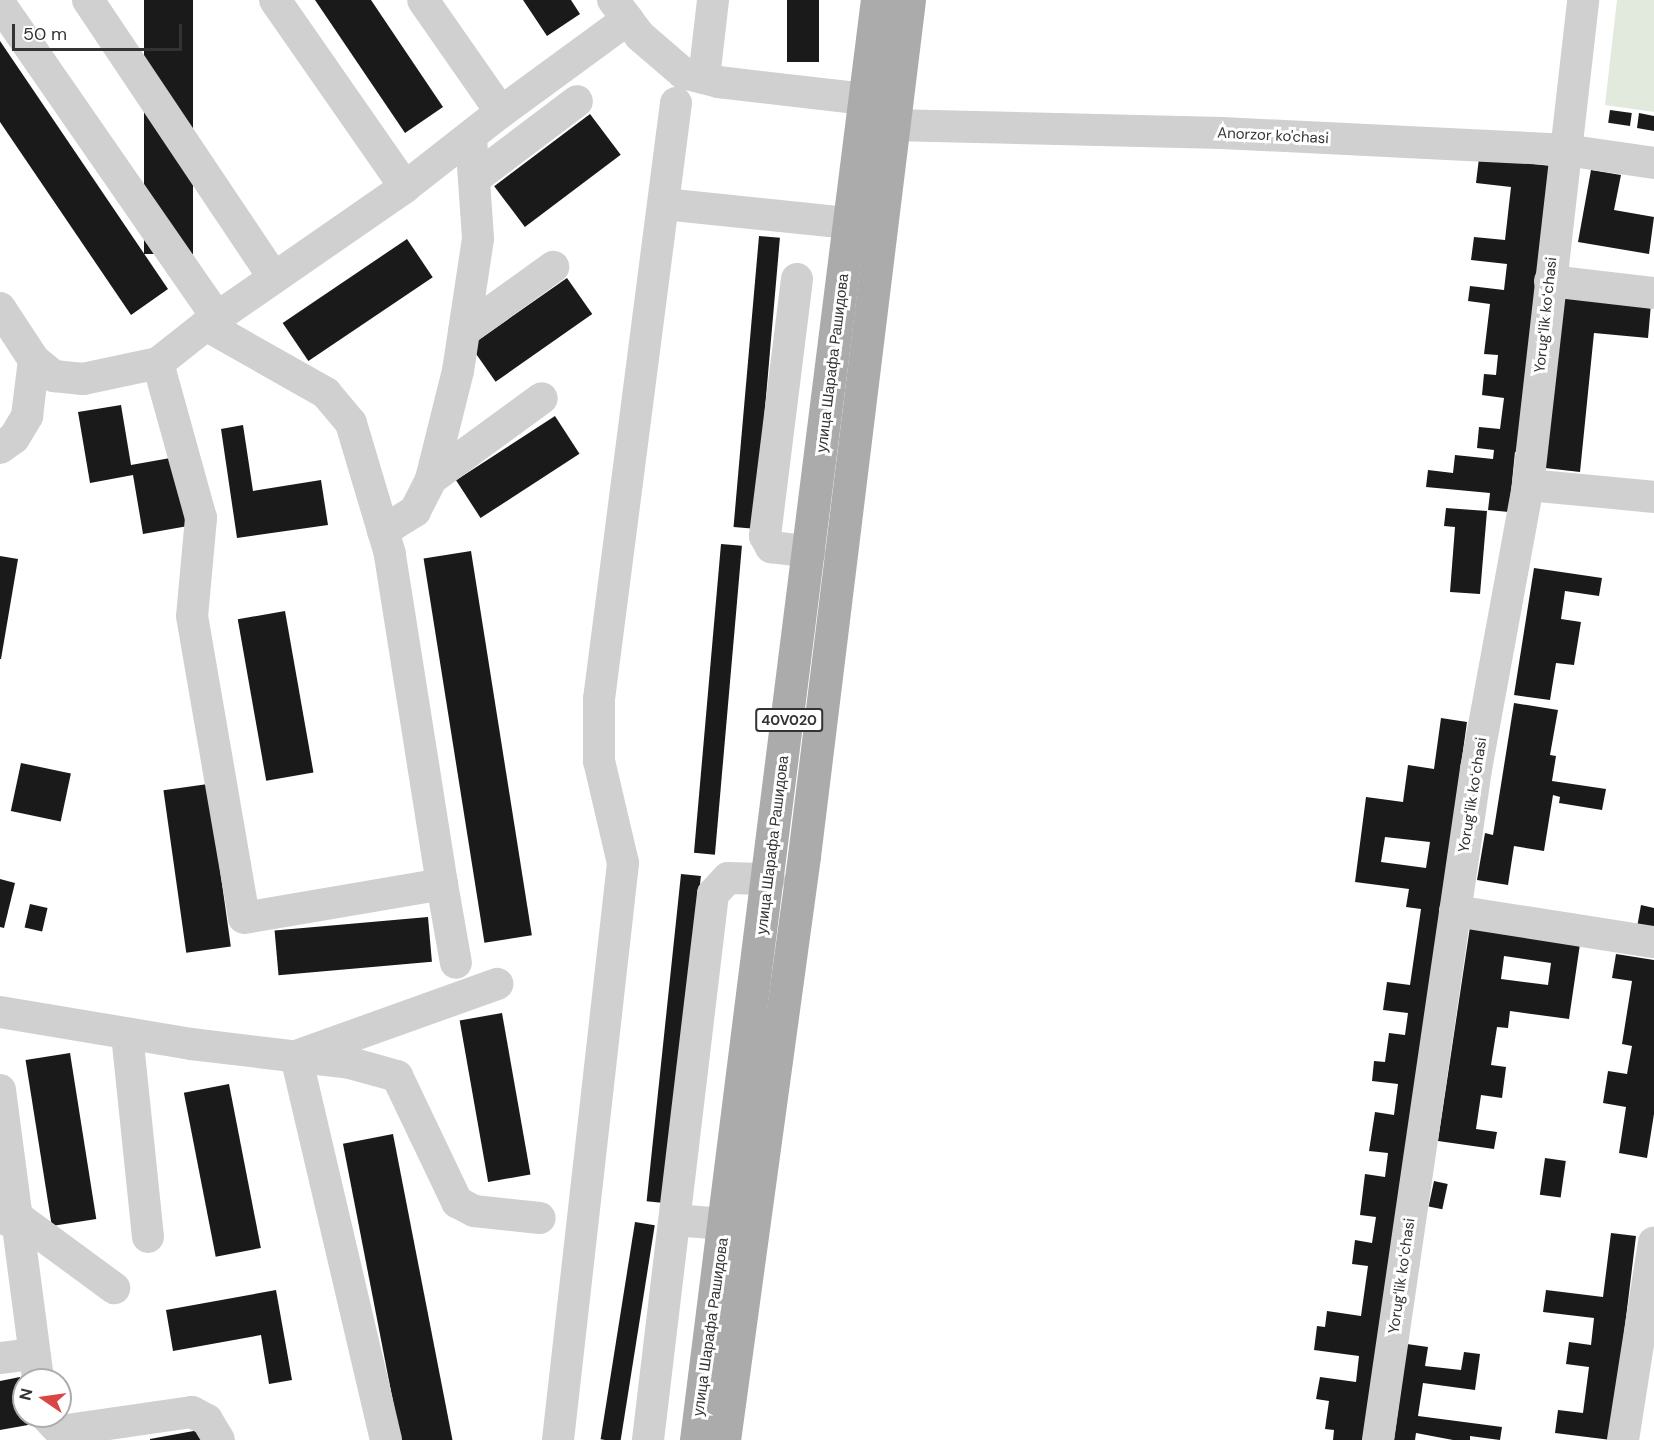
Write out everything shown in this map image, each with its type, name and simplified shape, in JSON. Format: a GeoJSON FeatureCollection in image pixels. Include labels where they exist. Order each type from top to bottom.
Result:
{"type":"FeatureCollection","features":[{"type":"Feature","properties":{"kind":"main road","name":"улица Шарафа Рашидова"},"geometry":{"type":"LineString","coordinates":[[696,1440],[724,1224],[782,862],[810,552],[877,0]]}},
{"type":"Feature","properties":{"kind":"main road"},"geometry":{"type":"LineString","coordinates":[[724,1440],[782,862],[909,0]]}},
{"type":"Feature","properties":{"kind":"street"},"geometry":{"type":"LineString","coordinates":[[88,0],[274,278]]}},
{"type":"Feature","properties":{"kind":"street"},"geometry":{"type":"LineString","coordinates":[[275,0],[405,187]]}},
{"type":"Feature","properties":{"kind":"street"},"geometry":{"type":"LineString","coordinates":[[423,0],[501,112]]}},
{"type":"Feature","properties":{"kind":"street"},"geometry":{"type":"LineString","coordinates":[[704,78],[713,0]]}},
{"type":"Feature","properties":{"kind":"street","name":"Yorugʻlik koʻchasi"},"geometry":{"type":"LineString","coordinates":[[1378,1440],[1478,757],[1528,485],[1583,0]]}},
{"type":"Feature","properties":{"kind":"street"},"geometry":{"type":"LineString","coordinates":[[0,4],[211,321],[326,393],[351,423],[392,566],[456,963]]}},
{"type":"Feature","properties":{"kind":"street"},"geometry":{"type":"LineString","coordinates":[[0,308],[44,368],[83,379],[158,363],[211,321],[405,187],[471,138],[620,10],[640,36],[683,73],[704,78],[865,99]]}},
{"type":"Feature","properties":{"kind":"street"},"geometry":{"type":"LineString","coordinates":[[474,179],[577,101]]}},
{"type":"Feature","properties":{"kind":"street"},"geometry":{"type":"LineString","coordinates":[[558,1440],[623,863],[599,761],[599,699],[676,103]]}},
{"type":"Feature","properties":{"kind":"street","name":"Anorzor ko'chasi"},"geometry":{"type":"LineString","coordinates":[[892,125],[1222,134],[1565,150],[1654,163]]}},
{"type":"Feature","properties":{"kind":"street"},"geometry":{"type":"LineString","coordinates":[[383,531],[415,511],[431,478],[458,371],[478,238],[471,138]]}},
{"type":"Feature","properties":{"kind":"street"},"geometry":{"type":"LineString","coordinates":[[664,204],[849,223]]}},
{"type":"Feature","properties":{"kind":"street"},"geometry":{"type":"LineString","coordinates":[[464,331],[554,267]]}},
{"type":"Feature","properties":{"kind":"street"},"geometry":{"type":"LineString","coordinates":[[797,279],[765,536],[771,547],[810,552]]}},
{"type":"Feature","properties":{"kind":"street"},"geometry":{"type":"LineString","coordinates":[[1550,281],[1654,293]]}},
{"type":"Feature","properties":{"kind":"street"},"geometry":{"type":"LineString","coordinates":[[158,363],[201,518],[192,616],[244,918],[442,884]]}},
{"type":"Feature","properties":{"kind":"street"},"geometry":{"type":"LineString","coordinates":[[0,448],[14,438],[27,416],[44,368]]}},
{"type":"Feature","properties":{"kind":"street"},"geometry":{"type":"LineString","coordinates":[[431,478],[542,398]]}},
{"type":"Feature","properties":{"kind":"street"},"geometry":{"type":"LineString","coordinates":[[1528,485],[1654,497]]}},
{"type":"Feature","properties":{"kind":"street"},"geometry":{"type":"LineString","coordinates":[[648,1440],[713,894],[728,878],[782,862]]}},
{"type":"Feature","properties":{"kind":"street"},"geometry":{"type":"LineString","coordinates":[[1455,911],[1654,942]]}},
{"type":"Feature","properties":{"kind":"street"},"geometry":{"type":"LineString","coordinates":[[296,1056],[497,984]]}},
{"type":"Feature","properties":{"kind":"street"},"geometry":{"type":"LineString","coordinates":[[0,1012],[127,1034],[350,1063],[397,1076],[457,1202],[474,1212],[540,1218]]}},
{"type":"Feature","properties":{"kind":"street"},"geometry":{"type":"LineString","coordinates":[[127,1034],[148,1237]]}},
{"type":"Feature","properties":{"kind":"street"},"geometry":{"type":"LineString","coordinates":[[296,1056],[386,1440]]}},
{"type":"Feature","properties":{"kind":"street"},"geometry":{"type":"LineString","coordinates":[[0,1090],[10,1220],[35,1367],[0,1358]]}},
{"type":"Feature","properties":{"kind":"street"},"geometry":{"type":"LineString","coordinates":[[10,1220],[114,1288]]}},
{"type":"Feature","properties":{"kind":"street"},"geometry":{"type":"LineString","coordinates":[[675,1220],[724,1224]]}},
{"type":"Feature","properties":{"kind":"street"},"geometry":{"type":"LineString","coordinates":[[1623,1440],[1654,1242]]}},
{"type":"Feature","properties":{"kind":"street"},"geometry":{"type":"LineString","coordinates":[[57,1428],[60,1431],[192,1412],[207,1420],[219,1440]]}},
{"type":"Feature","properties":{"kind":"shaded area"},"geometry":{"type":"Polygon","coordinates":[[[1617,0],[1654,0],[1654,112],[1605,105],[1617,0]]]}},
{"type":"Feature","properties":{"kind":"building"},"geometry":{"type":"Polygon","coordinates":[[[144,0],[193,0],[193,254],[144,254],[144,0]]]}},
{"type":"Feature","properties":{"kind":"building"},"geometry":{"type":"Polygon","coordinates":[[[315,0],[371,0],[443,107],[405,133],[315,0]]]}},
{"type":"Feature","properties":{"kind":"building"},"geometry":{"type":"Polygon","coordinates":[[[523,0],[571,0],[580,14],[547,36],[523,0]]]}},
{"type":"Feature","properties":{"kind":"building"},"geometry":{"type":"Polygon","coordinates":[[[787,0],[819,0],[819,62],[787,62],[787,0]]]}},
{"type":"Feature","properties":{"kind":"building"},"geometry":{"type":"Polygon","coordinates":[[[0,41],[168,289],[131,315],[0,122],[0,41]]]}},
{"type":"Feature","properties":{"kind":"building"},"geometry":{"type":"Polygon","coordinates":[[[1610,110],[1632,113],[1630,126],[1608,123],[1610,110]]]}},
{"type":"Feature","properties":{"kind":"building"},"geometry":{"type":"Polygon","coordinates":[[[1639,113],[1654,116],[1654,131],[1637,128],[1639,113]]]}},
{"type":"Feature","properties":{"kind":"building"},"geometry":{"type":"Polygon","coordinates":[[[590,114],[621,155],[525,227],[494,186],[590,114]]]}},
{"type":"Feature","properties":{"kind":"building"},"geometry":{"type":"Polygon","coordinates":[[[1479,158],[1551,166],[1520,452],[1515,452],[1509,512],[1488,510],[1490,493],[1426,487],[1428,470],[1453,473],[1455,455],[1493,459],[1494,450],[1477,448],[1479,427],[1500,429],[1504,398],[1482,395],[1484,374],[1496,375],[1498,355],[1484,354],[1490,304],[1468,301],[1470,286],[1504,290],[1507,264],[1471,260],[1474,237],[1505,240],[1511,187],[1476,183],[1479,158]]]}},
{"type":"Feature","properties":{"kind":"building"},"geometry":{"type":"Polygon","coordinates":[[[1591,170],[1621,175],[1614,210],[1654,217],[1649,254],[1578,242],[1591,170]]]}},
{"type":"Feature","properties":{"kind":"building"},"geometry":{"type":"Polygon","coordinates":[[[759,236],[780,238],[754,529],[734,527],[759,236]]]}},
{"type":"Feature","properties":{"kind":"building"},"geometry":{"type":"Polygon","coordinates":[[[407,239],[433,277],[308,361],[283,323],[407,239]]]}},
{"type":"Feature","properties":{"kind":"building"},"geometry":{"type":"Polygon","coordinates":[[[567,278],[592,314],[496,382],[470,346],[567,278]]]}},
{"type":"Feature","properties":{"kind":"building"},"geometry":{"type":"Polygon","coordinates":[[[1562,295],[1651,304],[1648,338],[1594,333],[1580,472],[1545,468],[1562,295]]]}},
{"type":"Feature","properties":{"kind":"building"},"geometry":{"type":"Polygon","coordinates":[[[121,405],[131,465],[176,457],[188,526],[143,534],[133,475],[90,483],[78,412],[121,405]]]}},
{"type":"Feature","properties":{"kind":"building"},"geometry":{"type":"Polygon","coordinates":[[[555,416],[580,454],[481,518],[456,480],[555,416]]]}},
{"type":"Feature","properties":{"kind":"building"},"geometry":{"type":"Polygon","coordinates":[[[243,425],[253,491],[321,480],[328,525],[237,538],[221,429],[243,425]]]}},
{"type":"Feature","properties":{"kind":"building"},"geometry":{"type":"Polygon","coordinates":[[[1446,508],[1487,511],[1480,594],[1450,592],[1455,527],[1444,526],[1446,508]]]}},
{"type":"Feature","properties":{"kind":"building"},"geometry":{"type":"Polygon","coordinates":[[[721,544],[742,546],[715,855],[694,853],[721,544]]]}},
{"type":"Feature","properties":{"kind":"building"},"geometry":{"type":"Polygon","coordinates":[[[471,551],[532,935],[484,943],[424,559],[471,551]]]}},
{"type":"Feature","properties":{"kind":"building"},"geometry":{"type":"Polygon","coordinates":[[[0,556],[18,559],[1,659],[0,659],[0,556]]]}},
{"type":"Feature","properties":{"kind":"building"},"geometry":{"type":"Polygon","coordinates":[[[1534,568],[1602,578],[1599,596],[1565,591],[1561,619],[1581,622],[1574,665],[1556,663],[1550,700],[1514,695],[1534,568]]]}},
{"type":"Feature","properties":{"kind":"building"},"geometry":{"type":"Polygon","coordinates":[[[285,611],[313,773],[266,781],[238,619],[285,611]]]}},
{"type":"Feature","properties":{"kind":"building"},"geometry":{"type":"Polygon","coordinates":[[[1514,703],[1558,710],[1550,755],[1556,756],[1552,781],[1606,789],[1602,810],[1559,803],[1560,797],[1553,795],[1544,851],[1514,846],[1508,885],[1477,880],[1485,833],[1493,835],[1514,703]]]}},
{"type":"Feature","properties":{"kind":"building"},"geometry":{"type":"Polygon","coordinates":[[[1441,718],[1467,722],[1367,1440],[1333,1440],[1334,1430],[1325,1429],[1329,1401],[1316,1399],[1320,1377],[1356,1382],[1359,1356],[1314,1350],[1317,1326],[1325,1327],[1327,1311],[1361,1316],[1368,1266],[1352,1264],[1355,1240],[1372,1243],[1376,1217],[1360,1215],[1365,1174],[1385,1177],[1388,1153],[1369,1151],[1375,1112],[1394,1115],[1398,1084],[1372,1081],[1374,1061],[1385,1062],[1389,1033],[1405,1035],[1408,1013],[1383,1010],[1387,982],[1410,985],[1421,909],[1406,907],[1409,889],[1355,882],[1366,797],[1403,802],[1408,765],[1434,769],[1441,718]],[[1385,837],[1381,862],[1426,868],[1430,842],[1385,837]]]}},
{"type":"Feature","properties":{"kind":"building"},"geometry":{"type":"Polygon","coordinates":[[[21,763],[71,774],[61,822],[11,811],[21,763]]]}},
{"type":"Feature","properties":{"kind":"building"},"geometry":{"type":"Polygon","coordinates":[[[208,784],[231,946],[186,953],[163,790],[208,784]]]}},
{"type":"Feature","properties":{"kind":"building"},"geometry":{"type":"Polygon","coordinates":[[[681,874],[701,876],[667,1203],[647,1201],[681,874]]]}},
{"type":"Feature","properties":{"kind":"building"},"geometry":{"type":"Polygon","coordinates":[[[0,879],[15,883],[4,928],[0,927],[0,879]]]}},
{"type":"Feature","properties":{"kind":"building"},"geometry":{"type":"Polygon","coordinates":[[[30,904],[48,908],[42,931],[25,927],[30,904]]]}},
{"type":"Feature","properties":{"kind":"building"},"geometry":{"type":"Polygon","coordinates":[[[1641,905],[1654,908],[1654,936],[1636,933],[1641,905]]]}},
{"type":"Feature","properties":{"kind":"building"},"geometry":{"type":"Polygon","coordinates":[[[428,917],[432,962],[279,975],[275,930],[428,917]]]}},
{"type":"Feature","properties":{"kind":"building"},"geometry":{"type":"Polygon","coordinates":[[[1470,927],[1580,944],[1569,1019],[1510,1011],[1508,1028],[1497,1027],[1491,1065],[1506,1067],[1502,1098],[1481,1095],[1476,1129],[1497,1132],[1494,1149],[1438,1141],[1470,927]],[[1504,956],[1501,979],[1548,985],[1551,963],[1504,956]]]}},
{"type":"Feature","properties":{"kind":"building"},"geometry":{"type":"Polygon","coordinates":[[[1616,954],[1654,960],[1654,1114],[1647,1158],[1619,1153],[1626,1107],[1603,1103],[1608,1071],[1627,1074],[1632,1046],[1622,1044],[1632,981],[1612,978],[1616,954]]]}},
{"type":"Feature","properties":{"kind":"building"},"geometry":{"type":"Polygon","coordinates":[[[502,1013],[530,1175],[488,1182],[460,1020],[502,1013]]]}},
{"type":"Feature","properties":{"kind":"building"},"geometry":{"type":"Polygon","coordinates":[[[70,1053],[96,1219],[52,1226],[26,1060],[70,1053]]]}},
{"type":"Feature","properties":{"kind":"building"},"geometry":{"type":"Polygon","coordinates":[[[229,1084],[261,1248],[216,1257],[184,1093],[229,1084]]]}},
{"type":"Feature","properties":{"kind":"building"},"geometry":{"type":"Polygon","coordinates":[[[393,1134],[452,1440],[401,1440],[343,1144],[393,1134]]]}},
{"type":"Feature","properties":{"kind":"building"},"geometry":{"type":"Polygon","coordinates":[[[1545,1158],[1566,1161],[1561,1198],[1540,1195],[1545,1158]]]}},
{"type":"Feature","properties":{"kind":"building"},"geometry":{"type":"Polygon","coordinates":[[[1434,1181],[1448,1184],[1442,1209],[1429,1206],[1434,1181]]]}},
{"type":"Feature","properties":{"kind":"building"},"geometry":{"type":"Polygon","coordinates":[[[635,1222],[655,1225],[621,1440],[601,1439],[635,1222]]]}},
{"type":"Feature","properties":{"kind":"building"},"geometry":{"type":"Polygon","coordinates":[[[1611,1233],[1636,1236],[1611,1440],[1555,1433],[1558,1410],[1583,1413],[1589,1367],[1566,1364],[1569,1342],[1591,1345],[1594,1318],[1543,1312],[1546,1290],[1603,1297],[1611,1233]]]}},
{"type":"Feature","properties":{"kind":"building"},"geometry":{"type":"Polygon","coordinates":[[[276,1290],[292,1380],[269,1384],[261,1335],[173,1351],[166,1310],[276,1290]]]}},
{"type":"Feature","properties":{"kind":"building"},"geometry":{"type":"Polygon","coordinates":[[[1407,1344],[1428,1347],[1425,1366],[1461,1370],[1464,1352],[1480,1354],[1475,1390],[1423,1383],[1418,1416],[1502,1427],[1500,1440],[1470,1436],[1470,1440],[1453,1440],[1416,1433],[1415,1440],[1394,1440],[1407,1344]]]}},
{"type":"Feature","properties":{"kind":"building"},"geometry":{"type":"Polygon","coordinates":[[[12,1379],[12,1428],[0,1430],[0,1381],[12,1379]]]}},
{"type":"Feature","properties":{"kind":"building"},"geometry":{"type":"Polygon","coordinates":[[[199,1430],[201,1440],[150,1440],[150,1439],[199,1430]]]}}]}
